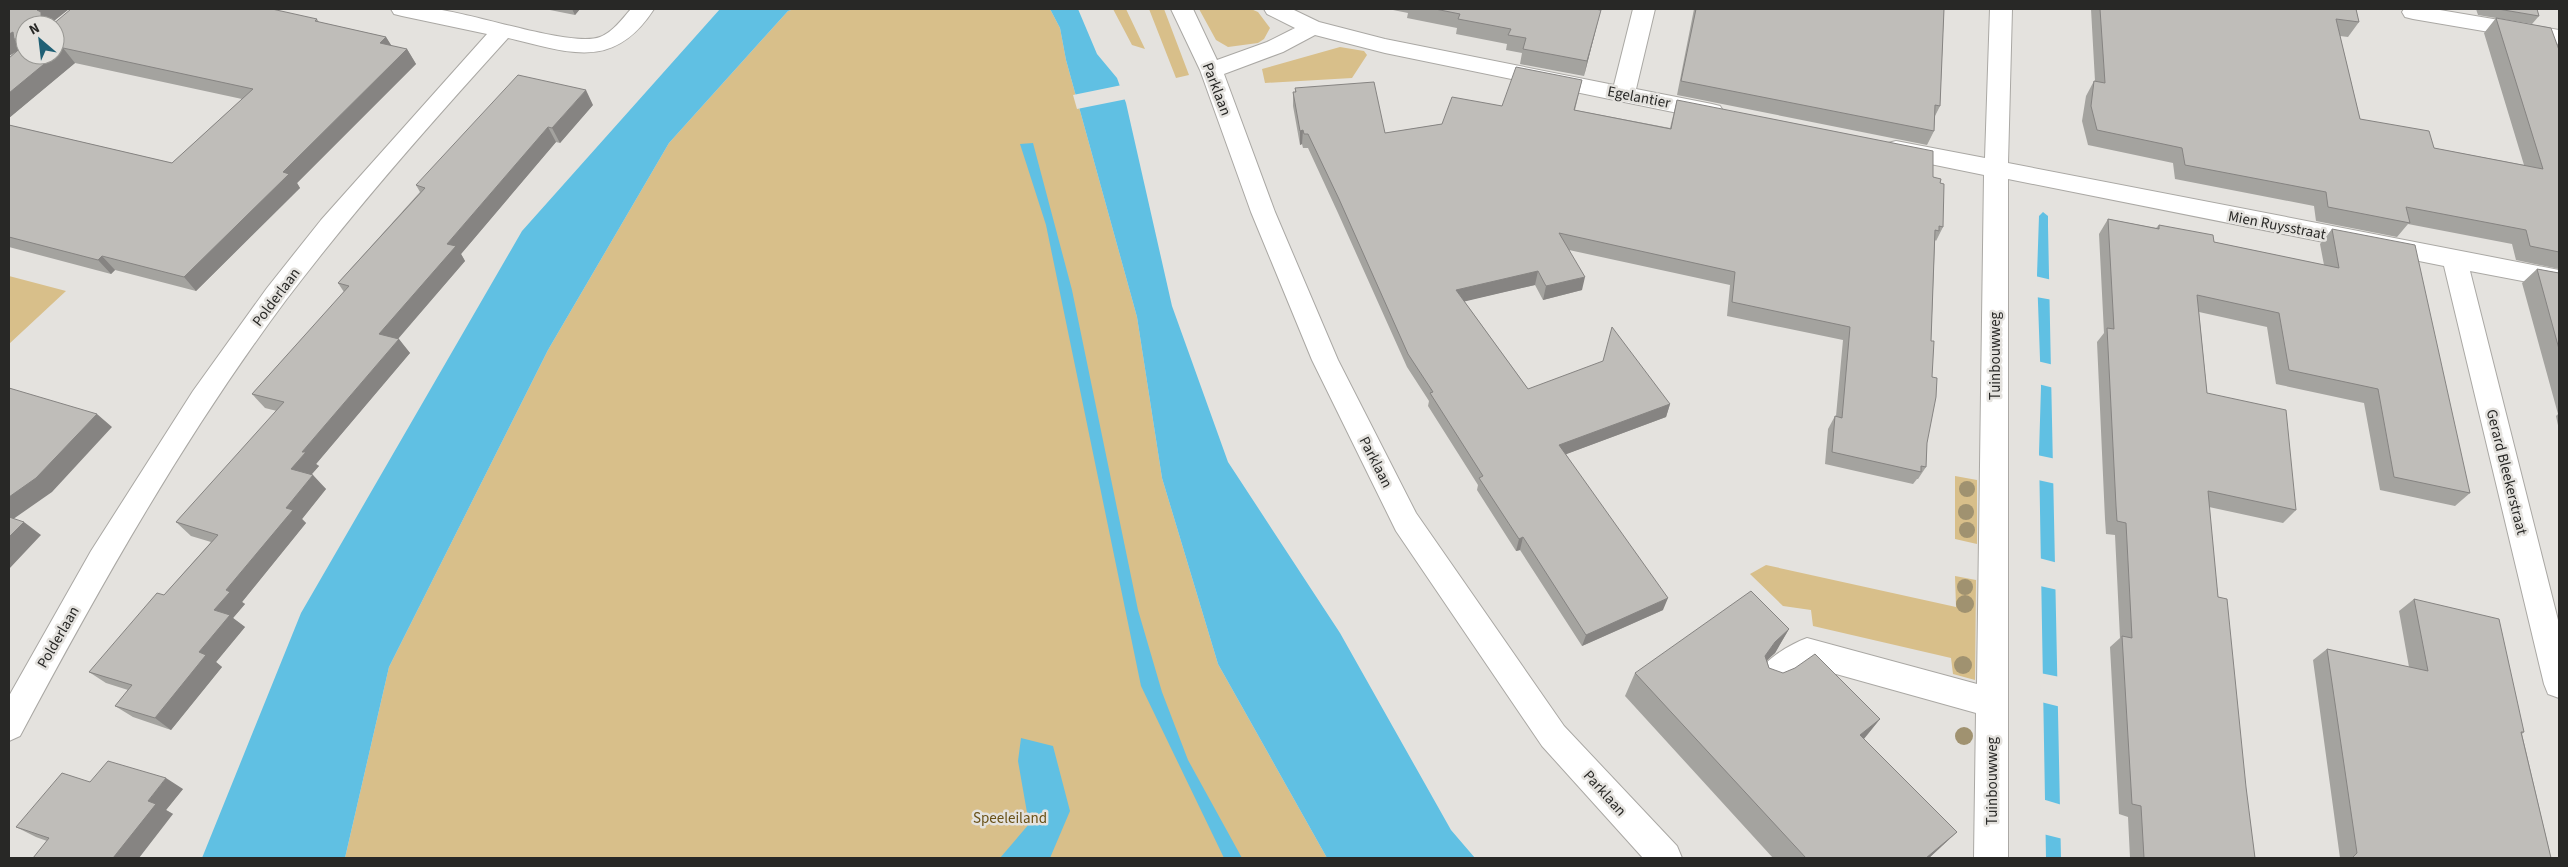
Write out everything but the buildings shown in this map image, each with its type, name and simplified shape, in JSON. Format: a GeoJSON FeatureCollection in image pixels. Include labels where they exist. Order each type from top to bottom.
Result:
{"type":"FeatureCollection","features":[{"type":"Feature","properties":{"kind":"street"},"geometry":{"type":"LineString","coordinates":[[402,9],[572,44],[599,45],[622,33],[643,9]]}},
{"type":"Feature","properties":{"kind":"street","name":"Parklaan"},"geometry":{"type":"LineString","coordinates":[[1182,9],[1211,70],[1262,212],[1325,360],[1406,522],[1553,736],[1665,858]]}},
{"type":"Feature","properties":{"kind":"street","name":"Egelantier"},"geometry":{"type":"LineString","coordinates":[[1275,9],[1312,27],[1385,46],[1728,115]]}},
{"type":"Feature","properties":{"kind":"street"},"geometry":{"type":"LineString","coordinates":[[1623,94],[1644,9]]}},
{"type":"Feature","properties":{"kind":"street","name":"Tuinbouwweg"},"geometry":{"type":"LineString","coordinates":[[1991,858],[1996,169],[2001,9]]}},
{"type":"Feature","properties":{"kind":"street"},"geometry":{"type":"LineString","coordinates":[[2413,12],[2559,37]]}},
{"type":"Feature","properties":{"kind":"street"},"geometry":{"type":"LineString","coordinates":[[1211,70],[1286,44],[1312,27]]}},
{"type":"Feature","properties":{"kind":"street","name":"Polderlaan"},"geometry":{"type":"LineString","coordinates":[[9,726],[135,502],[200,403],[276,295],[389,154],[502,30]]}},
{"type":"Feature","properties":{"kind":"street"},"geometry":{"type":"LineString","coordinates":[[1871,144],[1996,169]]}},
{"type":"Feature","properties":{"kind":"street","name":"Mien Ruysstraat"},"geometry":{"type":"LineString","coordinates":[[1996,169],[2559,279]]}},
{"type":"Feature","properties":{"kind":"street","name":"Gerard Bleekerstraat"},"geometry":{"type":"LineString","coordinates":[[2455,260],[2559,684]]}},
{"type":"Feature","properties":{"kind":"street"},"geometry":{"type":"LineString","coordinates":[[1768,680],[1807,652],[1992,703]]}},
{"type":"Feature","properties":{"kind":"green space","name":"Speeleiland"},"geometry":{"type":"Polygon","coordinates":[[[794,9],[1050,9],[1060,28],[1066,60],[1137,317],[1162,478],[1218,664],[1327,858],[345,858],[389,667],[548,350],[669,143],[788,11],[794,9]]]}},
{"type":"Feature","properties":{"kind":"green space"},"geometry":{"type":"Polygon","coordinates":[[[1113,9],[1126,9],[1145,49],[1132,45],[1113,9]]]}},
{"type":"Feature","properties":{"kind":"green space"},"geometry":{"type":"Polygon","coordinates":[[[1149,9],[1164,9],[1189,75],[1176,78],[1149,9]]]}},
{"type":"Feature","properties":{"kind":"green space"},"geometry":{"type":"Polygon","coordinates":[[[1199,9],[1251,9],[1258,12],[1270,28],[1264,39],[1258,43],[1228,47],[1216,40],[1199,9]]]}},
{"type":"Feature","properties":{"kind":"green space"},"geometry":{"type":"Polygon","coordinates":[[[1340,47],[1364,51],[1367,55],[1352,78],[1265,83],[1262,69],[1340,47]]]}},
{"type":"Feature","properties":{"kind":"green space"},"geometry":{"type":"Polygon","coordinates":[[[9,276],[66,291],[9,344],[9,276]]]}},
{"type":"Feature","properties":{"kind":"green space"},"geometry":{"type":"Polygon","coordinates":[[[1955,476],[1977,480],[1977,544],[1955,539],[1955,476]]]}},
{"type":"Feature","properties":{"kind":"green space"},"geometry":{"type":"Polygon","coordinates":[[[1766,565],[1956,607],[1955,576],[1976,580],[1975,680],[1953,674],[1951,658],[1813,626],[1811,610],[1783,606],[1750,574],[1766,565]]]}},
{"type":"Feature","properties":{"kind":"water"},"geometry":{"type":"Polygon","coordinates":[[[720,9],[794,9],[788,11],[669,143],[548,350],[389,667],[345,858],[202,858],[301,613],[522,231],[720,9]]]}},
{"type":"Feature","properties":{"kind":"water"},"geometry":{"type":"Polygon","coordinates":[[[1050,9],[1078,9],[1097,54],[1117,78],[1126,103],[1172,306],[1228,462],[1340,633],[1451,830],[1475,858],[1327,858],[1218,664],[1162,478],[1137,317],[1066,60],[1060,28],[1050,9]]]}},
{"type":"Feature","properties":{"kind":"water"},"geometry":{"type":"Polygon","coordinates":[[[1033,143],[1072,290],[1138,610],[1162,692],[1188,760],[1242,858],[1224,858],[1141,686],[1046,225],[1020,144],[1033,143]]]}},
{"type":"Feature","properties":{"kind":"water"},"geometry":{"type":"Polygon","coordinates":[[[2043,212],[2048,216],[2061,858],[2046,858],[2039,453],[2041,387],[2037,275],[2039,216],[2043,212]]]}},
{"type":"Feature","properties":{"kind":"water"},"geometry":{"type":"Polygon","coordinates":[[[1021,738],[1053,746],[1070,811],[1050,858],[1000,858],[1029,824],[1018,761],[1021,738]]]}},
{"type":"Feature","properties":{"kind":"pier"},"geometry":{"type":"Polygon","coordinates":[[[1122,85],[1127,99],[1077,109],[1073,95],[1122,85]]]}},
{"type":"Feature","properties":{"kind":"pier"},"geometry":{"type":"Polygon","coordinates":[[[2035,276],[2052,280],[2053,300],[2036,297],[2035,276]]]}},
{"type":"Feature","properties":{"kind":"pier"},"geometry":{"type":"Polygon","coordinates":[[[2037,361],[2054,365],[2054,388],[2038,384],[2037,361]]]}},
{"type":"Feature","properties":{"kind":"pier"},"geometry":{"type":"Polygon","coordinates":[[[2037,455],[2056,459],[2056,484],[2038,480],[2037,455]]]}},
{"type":"Feature","properties":{"kind":"pier"},"geometry":{"type":"Polygon","coordinates":[[[2039,558],[2058,563],[2058,590],[2040,586],[2039,558]]]}},
{"type":"Feature","properties":{"kind":"pier"},"geometry":{"type":"Polygon","coordinates":[[[2040,673],[2060,677],[2061,707],[2041,702],[2040,673]]]}},
{"type":"Feature","properties":{"kind":"pier"},"geometry":{"type":"Polygon","coordinates":[[[2042,799],[2062,805],[2063,839],[2043,834],[2042,799]]]}}]}
